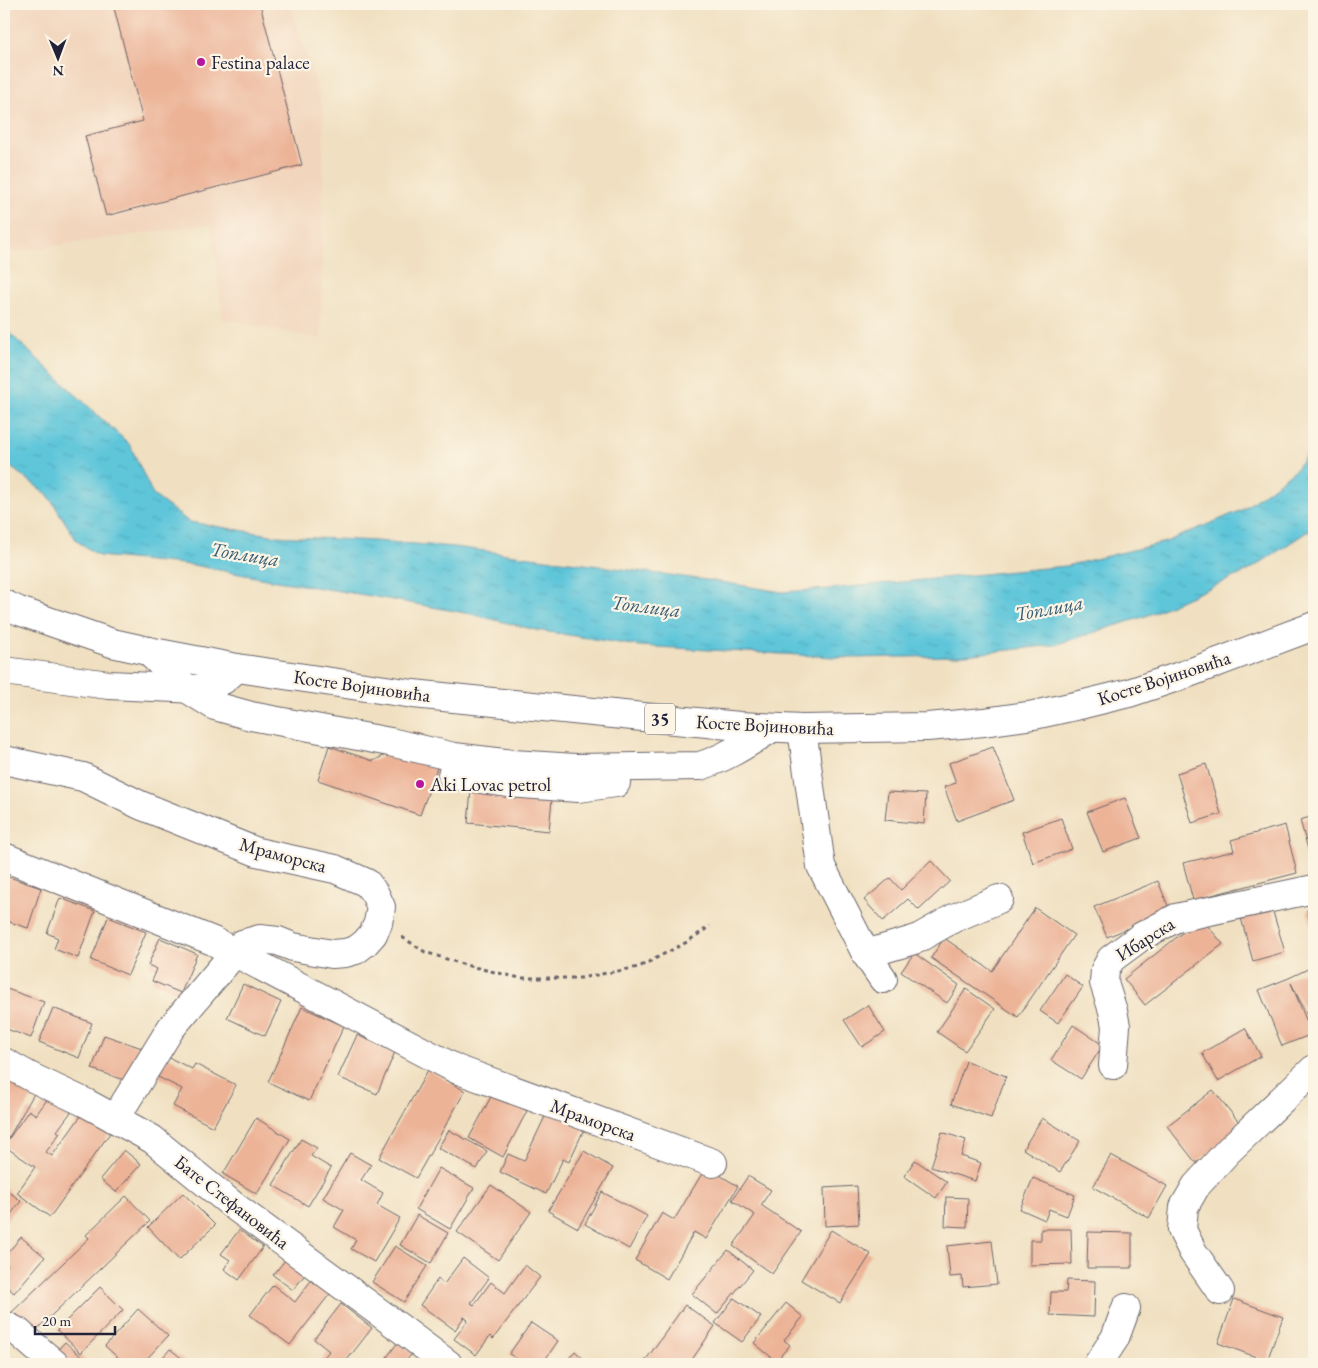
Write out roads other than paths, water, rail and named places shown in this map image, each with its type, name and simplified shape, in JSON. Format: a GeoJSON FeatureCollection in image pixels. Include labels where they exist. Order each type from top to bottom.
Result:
{"type":"FeatureCollection","features":[{"type":"Feature","properties":{"kind":"street","name":"Косте Војиновића"},"geometry":{"type":"LineString","coordinates":[[4,604],[112,643],[238,668],[413,694],[643,718],[802,729],[937,726],[1014,718],[1084,704],[1129,693],[1189,673],[1314,626]]}},
{"type":"Feature","properties":{"kind":"street"},"geometry":{"type":"LineString","coordinates":[[148,651],[186,688],[216,706],[251,716],[390,742],[454,757],[513,764],[575,768],[700,766],[735,752],[772,728]]}},
{"type":"Feature","properties":{"kind":"street"},"geometry":{"type":"LineString","coordinates":[[4,671],[109,685],[197,689],[223,680],[238,668]]}},
{"type":"Feature","properties":{"kind":"street"},"geometry":{"type":"LineString","coordinates":[[802,729],[821,866],[866,954],[883,979]]}},
{"type":"Feature","properties":{"kind":"street","name":"Мраморска"},"geometry":{"type":"LineString","coordinates":[[4,760],[83,777],[140,805],[256,852],[335,869],[368,882],[376,894],[380,907],[378,923],[373,934],[356,950],[332,954],[294,947],[278,941],[260,939],[242,944],[234,952]]}},
{"type":"Feature","properties":{"kind":"street","name":"Мраморска"},"geometry":{"type":"LineString","coordinates":[[4,857],[213,942],[456,1069],[713,1164]]}},
{"type":"Feature","properties":{"kind":"street","name":"Ибарска"},"geometry":{"type":"LineString","coordinates":[[1113,1065],[1116,1026],[1104,983],[1105,970],[1111,959],[1142,936],[1176,918],[1314,889]]}},
{"type":"Feature","properties":{"kind":"street"},"geometry":{"type":"LineString","coordinates":[[866,954],[917,938],[954,918],[999,899]]}},
{"type":"Feature","properties":{"kind":"street"},"geometry":{"type":"LineString","coordinates":[[115,1119],[171,1028],[234,952]]}},
{"type":"Feature","properties":{"kind":"street","name":"Бате Стефановића"},"geometry":{"type":"LineString","coordinates":[[4,1062],[152,1139],[234,1206],[448,1364]]}},
{"type":"Feature","properties":{"kind":"street"},"geometry":{"type":"LineString","coordinates":[[1220,1291],[1193,1252],[1182,1230],[1184,1207],[1196,1186],[1228,1151],[1314,1069]]}},
{"type":"Feature","properties":{"kind":"street"},"geometry":{"type":"LineString","coordinates":[[1098,1364],[1114,1338],[1126,1308]]}},
{"type":"Feature","properties":{"kind":"street"},"geometry":{"type":"LineString","coordinates":[[4,1325],[18,1332],[55,1364]]}},
{"type":"Feature","properties":{"kind":"water","name":"Топлица"},"geometry":{"type":"Polygon","coordinates":[[[4,328],[130,445],[153,495],[189,522],[276,536],[454,547],[714,581],[782,592],[829,589],[1066,566],[1166,542],[1242,510],[1295,470],[1314,445],[1314,527],[1248,571],[1146,616],[1054,645],[956,656],[852,658],[639,646],[536,630],[471,614],[193,565],[99,556],[77,541],[48,495],[4,462],[4,328]]]}},
{"type":"Feature","properties":{"kind":"place","name":"Festina palace"},"geometry":{"type":"Point","coordinates":[201,62]}},
{"type":"Feature","properties":{"kind":"place","name":"Aki Lovac petrol"},"geometry":{"type":"Point","coordinates":[420,784]}}]}
